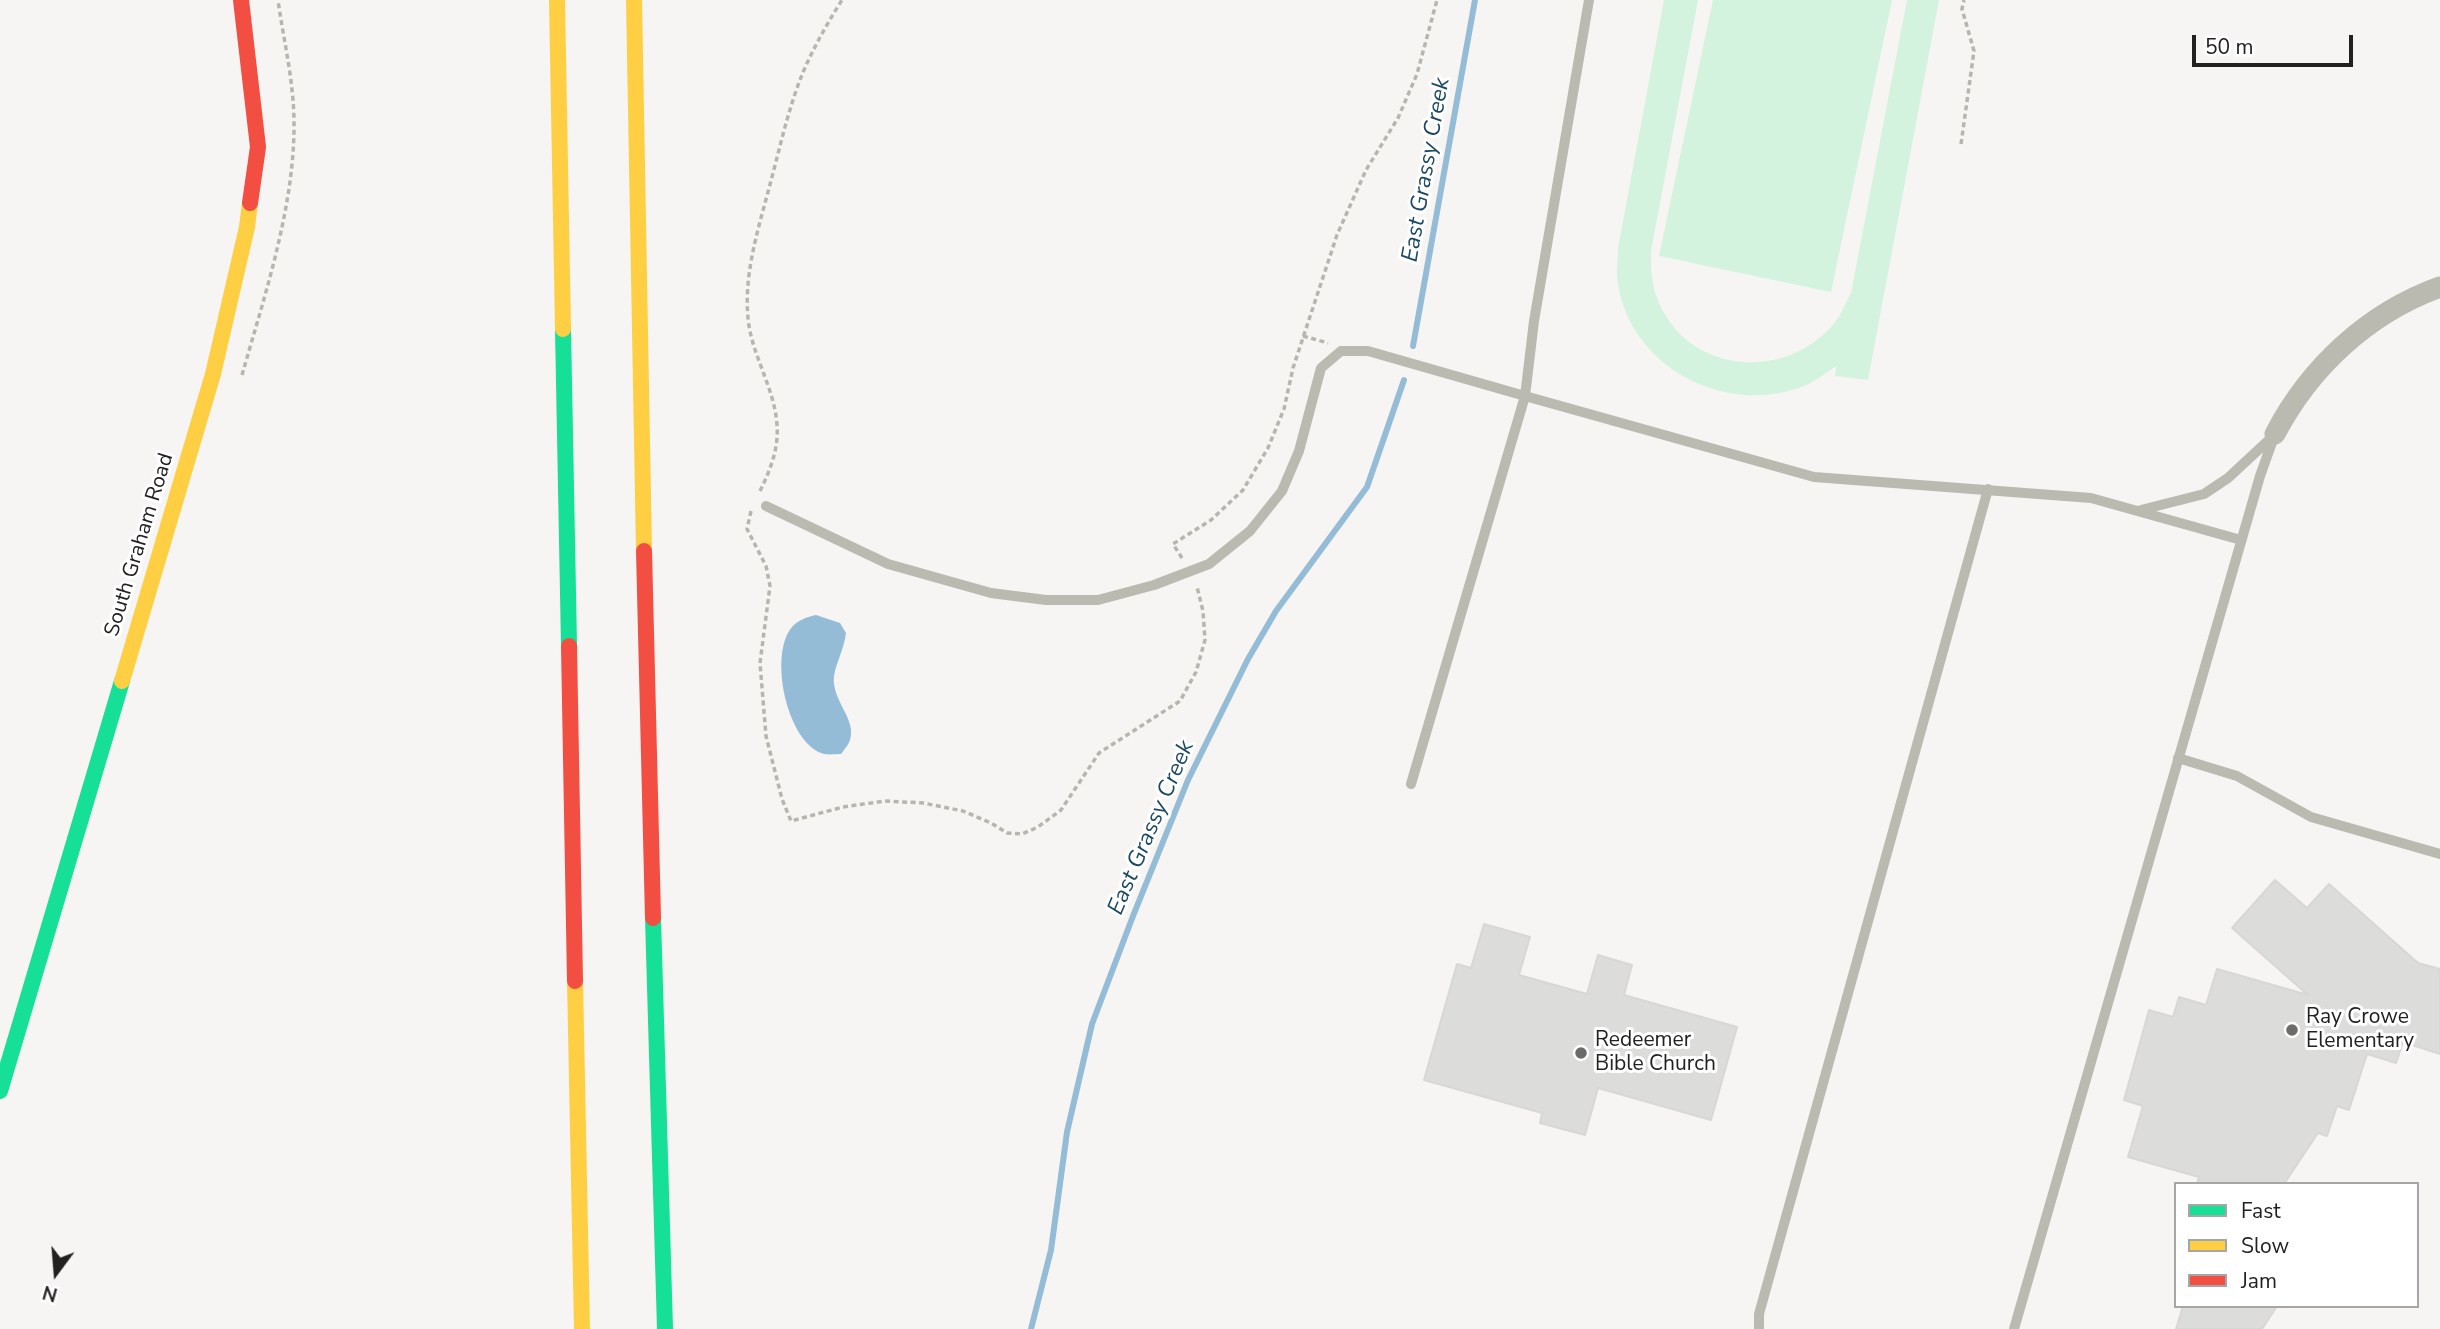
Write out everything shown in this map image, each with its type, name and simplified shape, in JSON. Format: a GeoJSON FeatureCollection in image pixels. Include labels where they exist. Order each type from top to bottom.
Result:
{"type":"FeatureCollection","features":[{"type":"Feature","properties":{"kind":"main road","name":"South Graham Road"},"geometry":{"type":"LineString","coordinates":[[0,1091],[213,374],[247,227],[257,147],[241,0]]}},
{"type":"Feature","properties":{"kind":"main road"},"geometry":{"type":"LineString","coordinates":[[544,0],[567,533]]}},
{"type":"Feature","properties":{"kind":"main road"},"geometry":{"type":"LineString","coordinates":[[557,0],[582,1329]]}},
{"type":"Feature","properties":{"kind":"main road"},"geometry":{"type":"LineString","coordinates":[[634,0],[648,741],[665,1329]]}},
{"type":"Feature","properties":{"kind":"main road"},"geometry":{"type":"LineString","coordinates":[[635,72],[649,0]]}},
{"type":"Feature","properties":{"kind":"street"},"geometry":{"type":"LineString","coordinates":[[2275,434],[2302,389],[2351,339],[2413,297],[2440,287]]}},
{"type":"Feature","properties":{"kind":"lane"},"geometry":{"type":"LineString","coordinates":[[1411,784],[1525,397],[1534,321],[1589,0]]}},
{"type":"Feature","properties":{"kind":"lane"},"geometry":{"type":"LineString","coordinates":[[766,506],[888,564],[991,593],[1046,600],[1098,600],[1154,585],[1209,564],[1250,531],[1282,491],[1299,451],[1321,368],[1341,351],[1368,351],[1814,477],[2091,498],[2241,540]]}},
{"type":"Feature","properties":{"kind":"lane"},"geometry":{"type":"LineString","coordinates":[[2140,510],[2204,494],[2228,478],[2275,434]]}},
{"type":"Feature","properties":{"kind":"lane"},"geometry":{"type":"LineString","coordinates":[[2014,1329],[2241,540],[2275,434]]}},
{"type":"Feature","properties":{"kind":"lane"},"geometry":{"type":"LineString","coordinates":[[1759,1329],[1759,1314],[1987,489]]}},
{"type":"Feature","properties":{"kind":"lane"},"geometry":{"type":"LineString","coordinates":[[2178,758],[2236,776],[2311,817],[2440,854]]}},
{"type":"Feature","properties":{"kind":"path"},"geometry":{"type":"LineString","coordinates":[[759,493],[775,450],[777,425],[754,349],[748,318],[749,276],[771,183],[803,72],[842,0]]}},
{"type":"Feature","properties":{"kind":"path"},"geometry":{"type":"LineString","coordinates":[[754,504],[747,529],[766,566],[770,586],[760,663],[766,736],[782,799],[791,821],[843,807],[885,801],[923,803],[963,811],[992,823],[1007,833],[1021,834],[1038,827],[1061,810],[1099,753],[1180,701],[1196,672],[1205,640],[1198,589],[1173,544],[1211,520],[1243,490],[1268,448],[1284,409],[1293,368],[1338,235],[1366,170],[1398,118],[1418,74],[1437,0]]}},
{"type":"Feature","properties":{"kind":"path"},"geometry":{"type":"LineString","coordinates":[[1961,144],[1974,51],[1962,9],[1964,0]]}},
{"type":"Feature","properties":{"kind":"path"},"geometry":{"type":"LineString","coordinates":[[1303,336],[1328,343],[1341,351]]}},
{"type":"Feature","properties":{"kind":"green space"},"geometry":{"type":"Polygon","coordinates":[[[1664,0],[1698,0],[1651,251],[1654,287],[1671,324],[1690,343],[1713,355],[1739,362],[1765,361],[1791,354],[1815,341],[1840,315],[1851,293],[1907,0],[1939,0],[1868,380],[1835,376],[1836,366],[1804,386],[1773,394],[1742,395],[1711,388],[1683,376],[1658,358],[1638,334],[1624,307],[1617,275],[1618,248],[1664,0]]]}},
{"type":"Feature","properties":{"kind":"green space"},"geometry":{"type":"Polygon","coordinates":[[[1713,0],[1892,0],[1831,292],[1659,256],[1713,0]]]}},
{"type":"Feature","properties":{"kind":"water"},"geometry":{"type":"Polygon","coordinates":[[[816,615],[840,623],[846,633],[834,676],[836,693],[851,732],[849,742],[841,754],[824,754],[811,747],[791,717],[785,697],[782,657],[785,640],[794,625],[816,615]]]}},
{"type":"Feature","properties":{"kind":"building","name":"Ray Crowe Elementary"},"geometry":{"type":"Polygon","coordinates":[[[2275,880],[2307,908],[2329,884],[2418,963],[2440,969],[2440,1054],[2403,1042],[2396,1063],[2367,1054],[2349,1110],[2337,1106],[2327,1136],[2318,1133],[2285,1182],[2198,1182],[2199,1177],[2128,1157],[2143,1106],[2124,1100],[2149,1010],[2173,1017],[2179,997],[2206,1005],[2217,969],[2308,995],[2232,928],[2275,880]]]}},
{"type":"Feature","properties":{"kind":"building","name":"Redeemer Bible Church"},"geometry":{"type":"Polygon","coordinates":[[[1484,924],[1530,937],[1519,975],[1587,994],[1598,955],[1632,965],[1624,995],[1737,1027],[1711,1120],[1598,1088],[1585,1135],[1540,1123],[1542,1113],[1424,1080],[1457,964],[1471,968],[1484,924]]]}},
{"type":"Feature","properties":{"kind":"building"},"geometry":{"type":"Polygon","coordinates":[[[2182,1308],[2276,1308],[2262,1329],[2176,1329],[2182,1308]]]}},
{"type":"Feature","properties":{"kind":"waterway","name":"East Grassy Creek"},"geometry":{"type":"LineString","coordinates":[[1413,346],[1475,0]]}},
{"type":"Feature","properties":{"kind":"waterway","name":"East Grassy Creek"},"geometry":{"type":"LineString","coordinates":[[1031,1329],[1051,1250],[1067,1132],[1092,1024],[1133,916],[1188,780],[1248,659],[1276,611],[1367,487],[1404,380]]}},
{"type":"Feature","properties":{"kind":"traffic: fast"},"geometry":{"type":"LineString","coordinates":[[563,329],[569,646]]}},
{"type":"Feature","properties":{"kind":"traffic: fast"},"geometry":{"type":"LineString","coordinates":[[0,1091],[122,681]]}},
{"type":"Feature","properties":{"kind":"traffic: fast"},"geometry":{"type":"LineString","coordinates":[[653,918],[665,1329]]}},
{"type":"Feature","properties":{"kind":"traffic: slow"},"geometry":{"type":"LineString","coordinates":[[557,0],[563,329]]}},
{"type":"Feature","properties":{"kind":"traffic: slow"},"geometry":{"type":"LineString","coordinates":[[634,0],[644,551]]}},
{"type":"Feature","properties":{"kind":"traffic: slow"},"geometry":{"type":"LineString","coordinates":[[122,681],[213,374],[247,227],[250,203]]}},
{"type":"Feature","properties":{"kind":"traffic: slow"},"geometry":{"type":"LineString","coordinates":[[575,981],[582,1329]]}},
{"type":"Feature","properties":{"kind":"traffic: jam"},"geometry":{"type":"LineString","coordinates":[[241,0],[258,147],[250,203]]}},
{"type":"Feature","properties":{"kind":"traffic: jam"},"geometry":{"type":"LineString","coordinates":[[644,551],[653,918]]}},
{"type":"Feature","properties":{"kind":"traffic: jam"},"geometry":{"type":"LineString","coordinates":[[569,646],[575,981]]}},
{"type":"Feature","properties":{"kind":"place","name":"Ray Crowe Elementary"},"geometry":{"type":"Point","coordinates":[2292,1030]}},
{"type":"Feature","properties":{"kind":"place","name":"Redeemer Bible Church"},"geometry":{"type":"Point","coordinates":[1581,1053]}}]}
